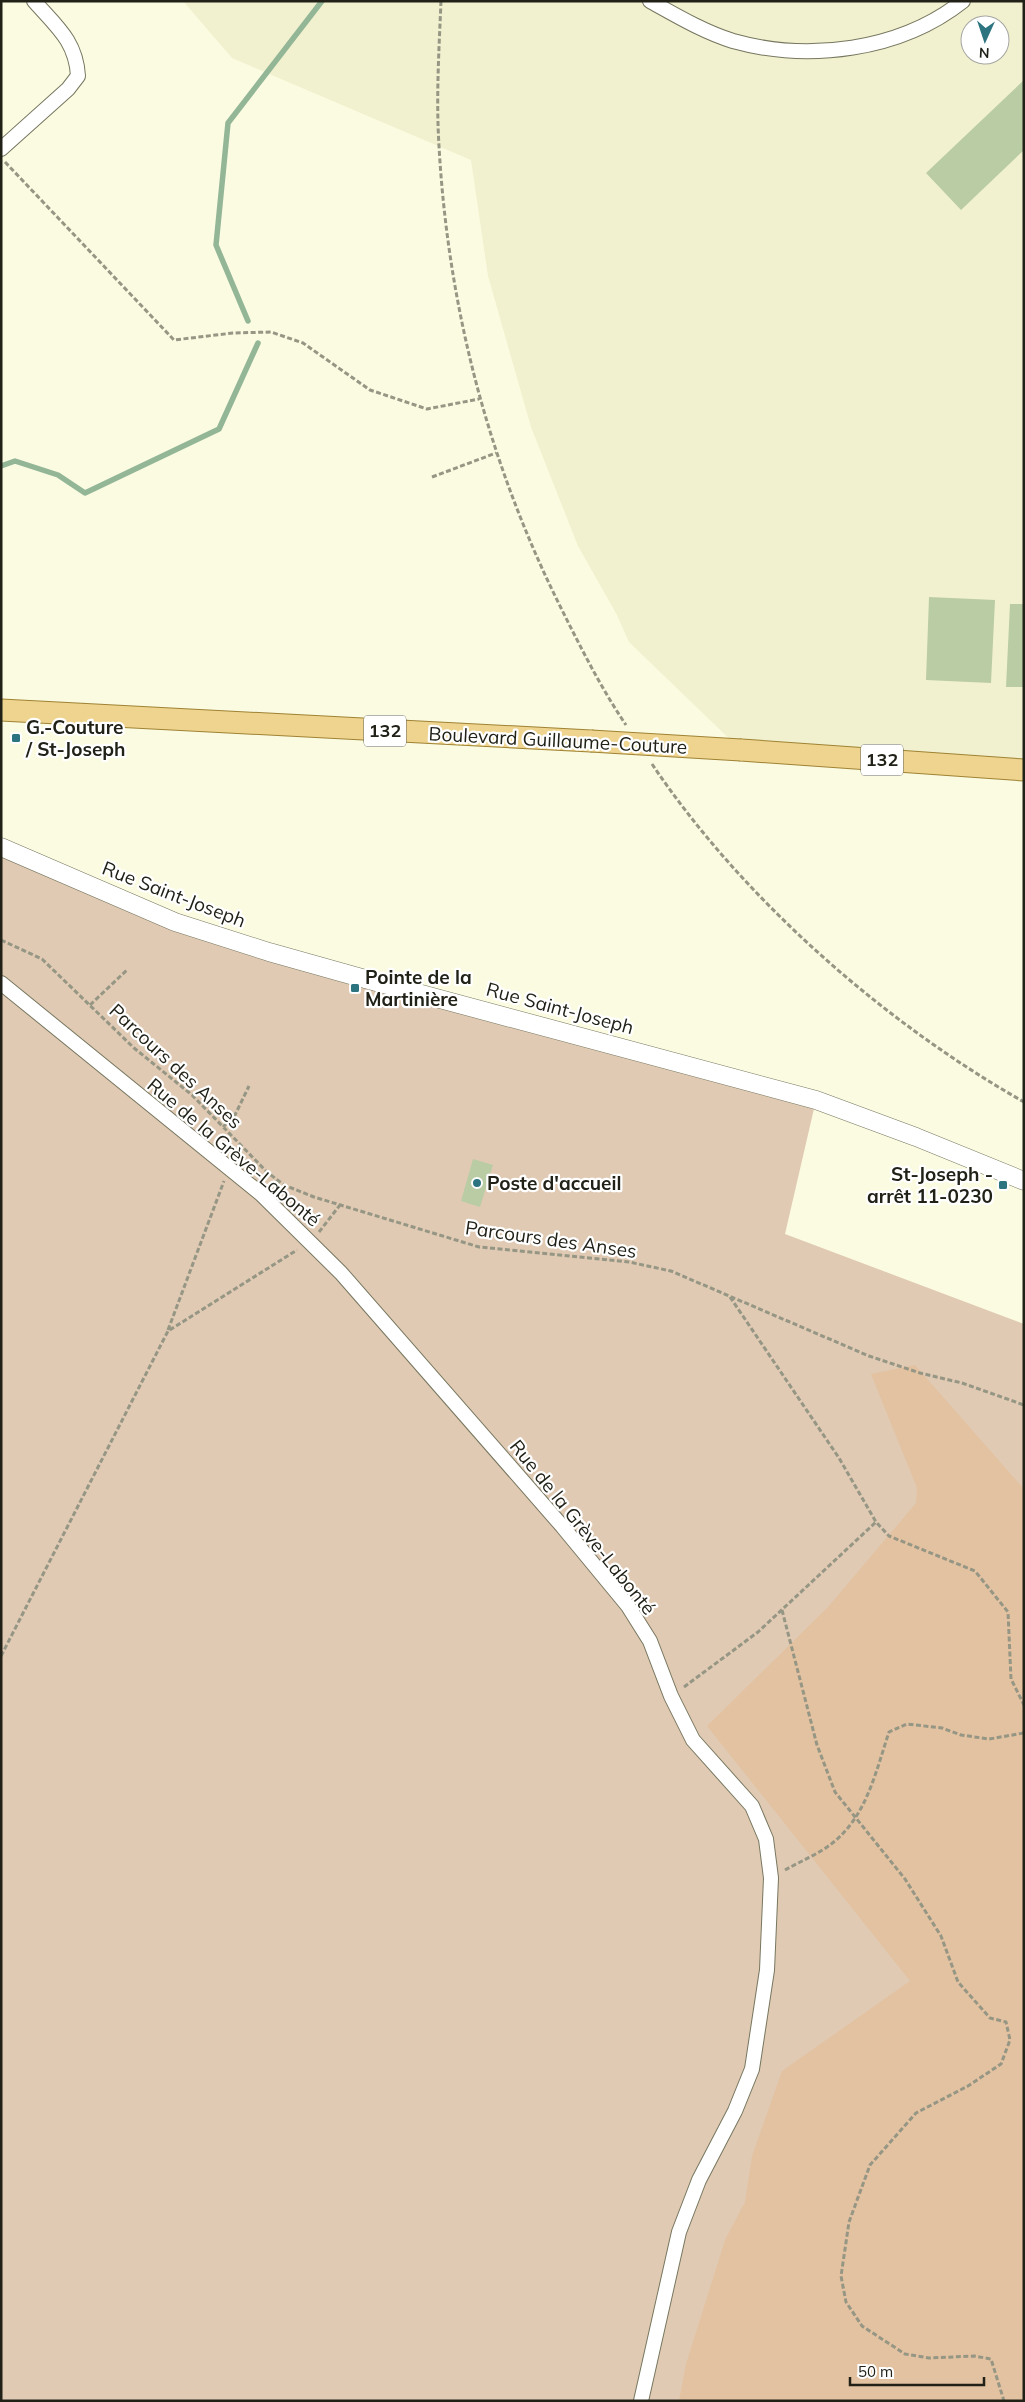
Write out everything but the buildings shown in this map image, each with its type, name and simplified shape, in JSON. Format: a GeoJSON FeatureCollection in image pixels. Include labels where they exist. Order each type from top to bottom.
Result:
{"type":"FeatureCollection","features":[{"type":"Feature","properties":{"kind":"main road","name":"Boulevard Guillaume-Couture"},"geometry":{"type":"LineString","coordinates":[[1,710],[741,750],[1024,770]]}},
{"type":"Feature","properties":{"kind":"street"},"geometry":{"type":"LineString","coordinates":[[1,149],[68,89],[78,76],[77,58],[70,42],[34,1]]}},
{"type":"Feature","properties":{"kind":"street"},"geometry":{"type":"LineString","coordinates":[[650,1],[691,24],[732,40],[781,51],[876,44],[914,30],[952,10],[963,1]]}},
{"type":"Feature","properties":{"kind":"street","name":"Rue Saint-Joseph"},"geometry":{"type":"LineString","coordinates":[[1,847],[175,922],[331,969],[816,1100],[916,1137],[1024,1181]]}},
{"type":"Feature","properties":{"kind":"street","name":"Rue de la Grève-Labonté"},"geometry":{"type":"LineString","coordinates":[[1,983],[260,1194],[311,1242],[556,1519],[628,1606],[650,1641],[671,1696],[693,1740],[752,1806],[766,1839],[771,1878],[767,1970],[752,2069],[735,2111],[699,2180],[679,2232],[641,2401]]}},
{"type":"Feature","properties":{"kind":"path"},"geometry":{"type":"LineString","coordinates":[[441,1],[437,80],[440,156],[448,240],[470,362],[479,399],[496,453],[532,551],[584,654],[628,728]]}},
{"type":"Feature","properties":{"kind":"path"},"geometry":{"type":"LineString","coordinates":[[1,158],[174,340],[233,333],[271,332],[303,343],[370,390],[427,409],[479,399]]}},
{"type":"Feature","properties":{"kind":"path"},"geometry":{"type":"LineString","coordinates":[[432,477],[496,453]]}},
{"type":"Feature","properties":{"kind":"path"},"geometry":{"type":"LineString","coordinates":[[649,760],[676,799],[737,870],[831,964],[910,1028],[968,1069],[1024,1102]]}},
{"type":"Feature","properties":{"kind":"path","name":"Parcours des Anses"},"geometry":{"type":"LineString","coordinates":[[1,940],[42,959],[134,1048],[192,1095],[267,1172],[284,1185],[340,1205],[479,1247],[629,1262],[671,1271],[869,1356],[920,1373],[962,1383],[1024,1405]]}},
{"type":"Feature","properties":{"kind":"path"},"geometry":{"type":"LineString","coordinates":[[90,1005],[128,969]]}},
{"type":"Feature","properties":{"kind":"path"},"geometry":{"type":"LineString","coordinates":[[223,1127],[235,1115],[248,1086]]}},
{"type":"Feature","properties":{"kind":"path"},"geometry":{"type":"LineString","coordinates":[[1,1656],[168,1331],[228,1168]]}},
{"type":"Feature","properties":{"kind":"path"},"geometry":{"type":"LineString","coordinates":[[168,1331],[311,1242],[340,1205]]}},
{"type":"Feature","properties":{"kind":"path"},"geometry":{"type":"LineString","coordinates":[[730,1296],[839,1458],[876,1522],[889,1536],[975,1570],[1008,1612],[1011,1679],[1024,1705]]}},
{"type":"Feature","properties":{"kind":"path"},"geometry":{"type":"LineString","coordinates":[[671,1696],[758,1632],[876,1522]]}},
{"type":"Feature","properties":{"kind":"path"},"geometry":{"type":"LineString","coordinates":[[782,1610],[817,1745],[835,1792],[905,1879],[921,1903],[941,1936],[958,1982],[990,2018],[1006,2022],[1010,2040],[1001,2064],[968,2086],[916,2113],[870,2166],[849,2222],[841,2276],[846,2302],[862,2326],[905,2354],[929,2358],[974,2356],[990,2359],[1004,2401]]}},
{"type":"Feature","properties":{"kind":"path"},"geometry":{"type":"LineString","coordinates":[[771,1878],[836,1841],[867,1799],[889,1732],[907,1724],[942,1728],[961,1735],[989,1739],[1024,1733]]}},
{"type":"Feature","properties":{"kind":"shaded area"},"geometry":{"type":"Polygon","coordinates":[[[183,1],[1024,1],[1024,770],[741,750],[629,642],[617,615],[578,546],[531,427],[488,276],[471,160],[232,58],[183,1]]]}},
{"type":"Feature","properties":{"kind":"shaded area"},"geometry":{"type":"Polygon","coordinates":[[[1,847],[175,922],[816,1100],[785,1234],[1024,1324],[1024,2401],[1,2401],[1,847]]]}},
{"type":"Feature","properties":{"kind":"shaded area"},"geometry":{"type":"Polygon","coordinates":[[[915,1365],[1024,1489],[1024,2401],[679,2401],[686,2364],[725,2240],[745,2202],[752,2156],[782,2071],[910,1981],[707,1726],[828,1607],[916,1503],[917,1488],[871,1374],[915,1365]]]}},
{"type":"Feature","properties":{"kind":"waterway"},"geometry":{"type":"LineString","coordinates":[[248,321],[216,245],[228,123],[322,1]]}},
{"type":"Feature","properties":{"kind":"waterway"},"geometry":{"type":"LineString","coordinates":[[1,466],[15,461],[58,475],[85,493],[219,429],[258,343]]}},
{"type":"Feature","properties":{"kind":"place","name":"G.-Couture / St-Joseph"},"geometry":{"type":"Point","coordinates":[16,738]}},
{"type":"Feature","properties":{"kind":"place","name":"Pointe de la Martinière"},"geometry":{"type":"Point","coordinates":[355,988]}},
{"type":"Feature","properties":{"kind":"place","name":"Poste d'accueil"},"geometry":{"type":"Point","coordinates":[477,1183]}},
{"type":"Feature","properties":{"kind":"place","name":"St-Joseph - arrêt 11-0230"},"geometry":{"type":"Point","coordinates":[1003,1185]}}]}
